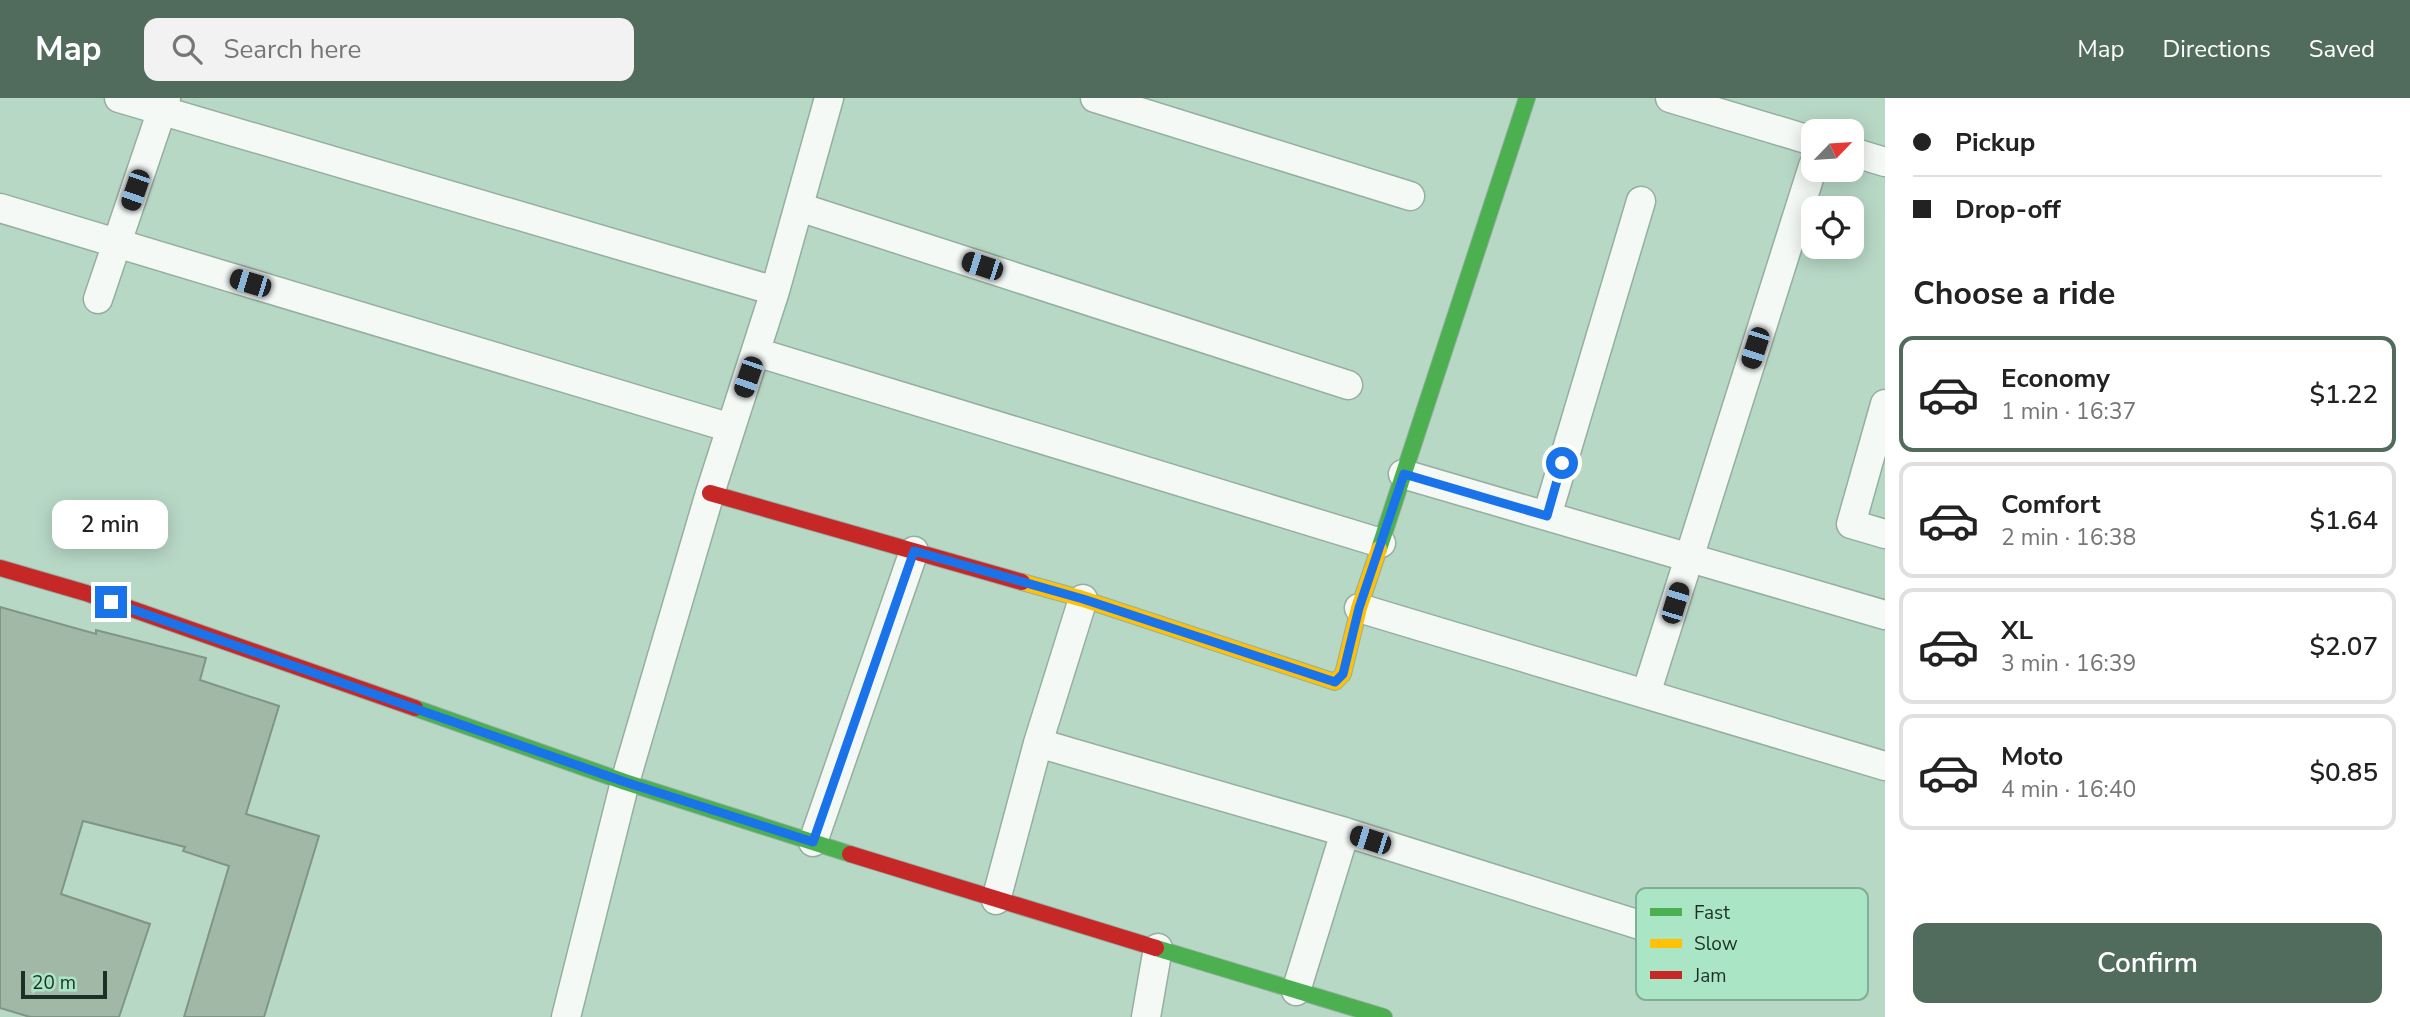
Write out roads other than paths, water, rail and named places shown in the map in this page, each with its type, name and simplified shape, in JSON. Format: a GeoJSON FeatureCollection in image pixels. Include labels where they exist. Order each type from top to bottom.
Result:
{"type":"FeatureCollection","features":[{"type":"Feature","properties":{"kind":"street"},"geometry":{"type":"LineString","coordinates":[[119,98],[164,105],[775,291]]}},
{"type":"Feature","properties":{"kind":"street"},"geometry":{"type":"LineString","coordinates":[[1095,98],[1410,197]]}},
{"type":"Feature","properties":{"kind":"street"},"geometry":{"type":"LineString","coordinates":[[710,493],[1083,599],[1335,682],[1343,674],[1359,608],[1527,98]]}},
{"type":"Feature","properties":{"kind":"street"},"geometry":{"type":"LineString","coordinates":[[1670,98],[1801,137]]}},
{"type":"Feature","properties":{"kind":"street"},"geometry":{"type":"LineString","coordinates":[[566,1017],[625,782],[710,493],[775,291],[825,99]]}},
{"type":"Feature","properties":{"kind":"street"},"geometry":{"type":"LineString","coordinates":[[98,299],[164,105]]}},
{"type":"Feature","properties":{"kind":"street"},"geometry":{"type":"LineString","coordinates":[[1864,156],[1885,162]]}},
{"type":"Feature","properties":{"kind":"street"},"geometry":{"type":"LineString","coordinates":[[1646,694],[1808,182]]}},
{"type":"Feature","properties":{"kind":"street"},"geometry":{"type":"LineString","coordinates":[[1547,516],[1640,201]]}},
{"type":"Feature","properties":{"kind":"street"},"geometry":{"type":"LineString","coordinates":[[799,207],[1348,386]]}},
{"type":"Feature","properties":{"kind":"street"},"geometry":{"type":"LineString","coordinates":[[0,208],[731,428]]}},
{"type":"Feature","properties":{"kind":"street"},"geometry":{"type":"LineString","coordinates":[[756,352],[1381,543]]}},
{"type":"Feature","properties":{"kind":"street"},"geometry":{"type":"LineString","coordinates":[[1885,404],[1851,524],[1885,534]]}},
{"type":"Feature","properties":{"kind":"street"},"geometry":{"type":"LineString","coordinates":[[1404,474],[1885,615]]}},
{"type":"Feature","properties":{"kind":"street"},"geometry":{"type":"LineString","coordinates":[[813,842],[914,551]]}},
{"type":"Feature","properties":{"kind":"street"},"geometry":{"type":"LineString","coordinates":[[0,568],[86,593],[625,782],[996,900],[1384,1017]]}},
{"type":"Feature","properties":{"kind":"street"},"geometry":{"type":"LineString","coordinates":[[996,900],[1038,744],[1083,599]]}},
{"type":"Feature","properties":{"kind":"street"},"geometry":{"type":"LineString","coordinates":[[1359,608],[1885,766]]}},
{"type":"Feature","properties":{"kind":"street"},"geometry":{"type":"LineString","coordinates":[[1038,744],[1345,832],[1636,924]]}},
{"type":"Feature","properties":{"kind":"street"},"geometry":{"type":"LineString","coordinates":[[1296,991],[1345,832]]}},
{"type":"Feature","properties":{"kind":"street"},"geometry":{"type":"LineString","coordinates":[[1146,1017],[1158,948]]}}]}
